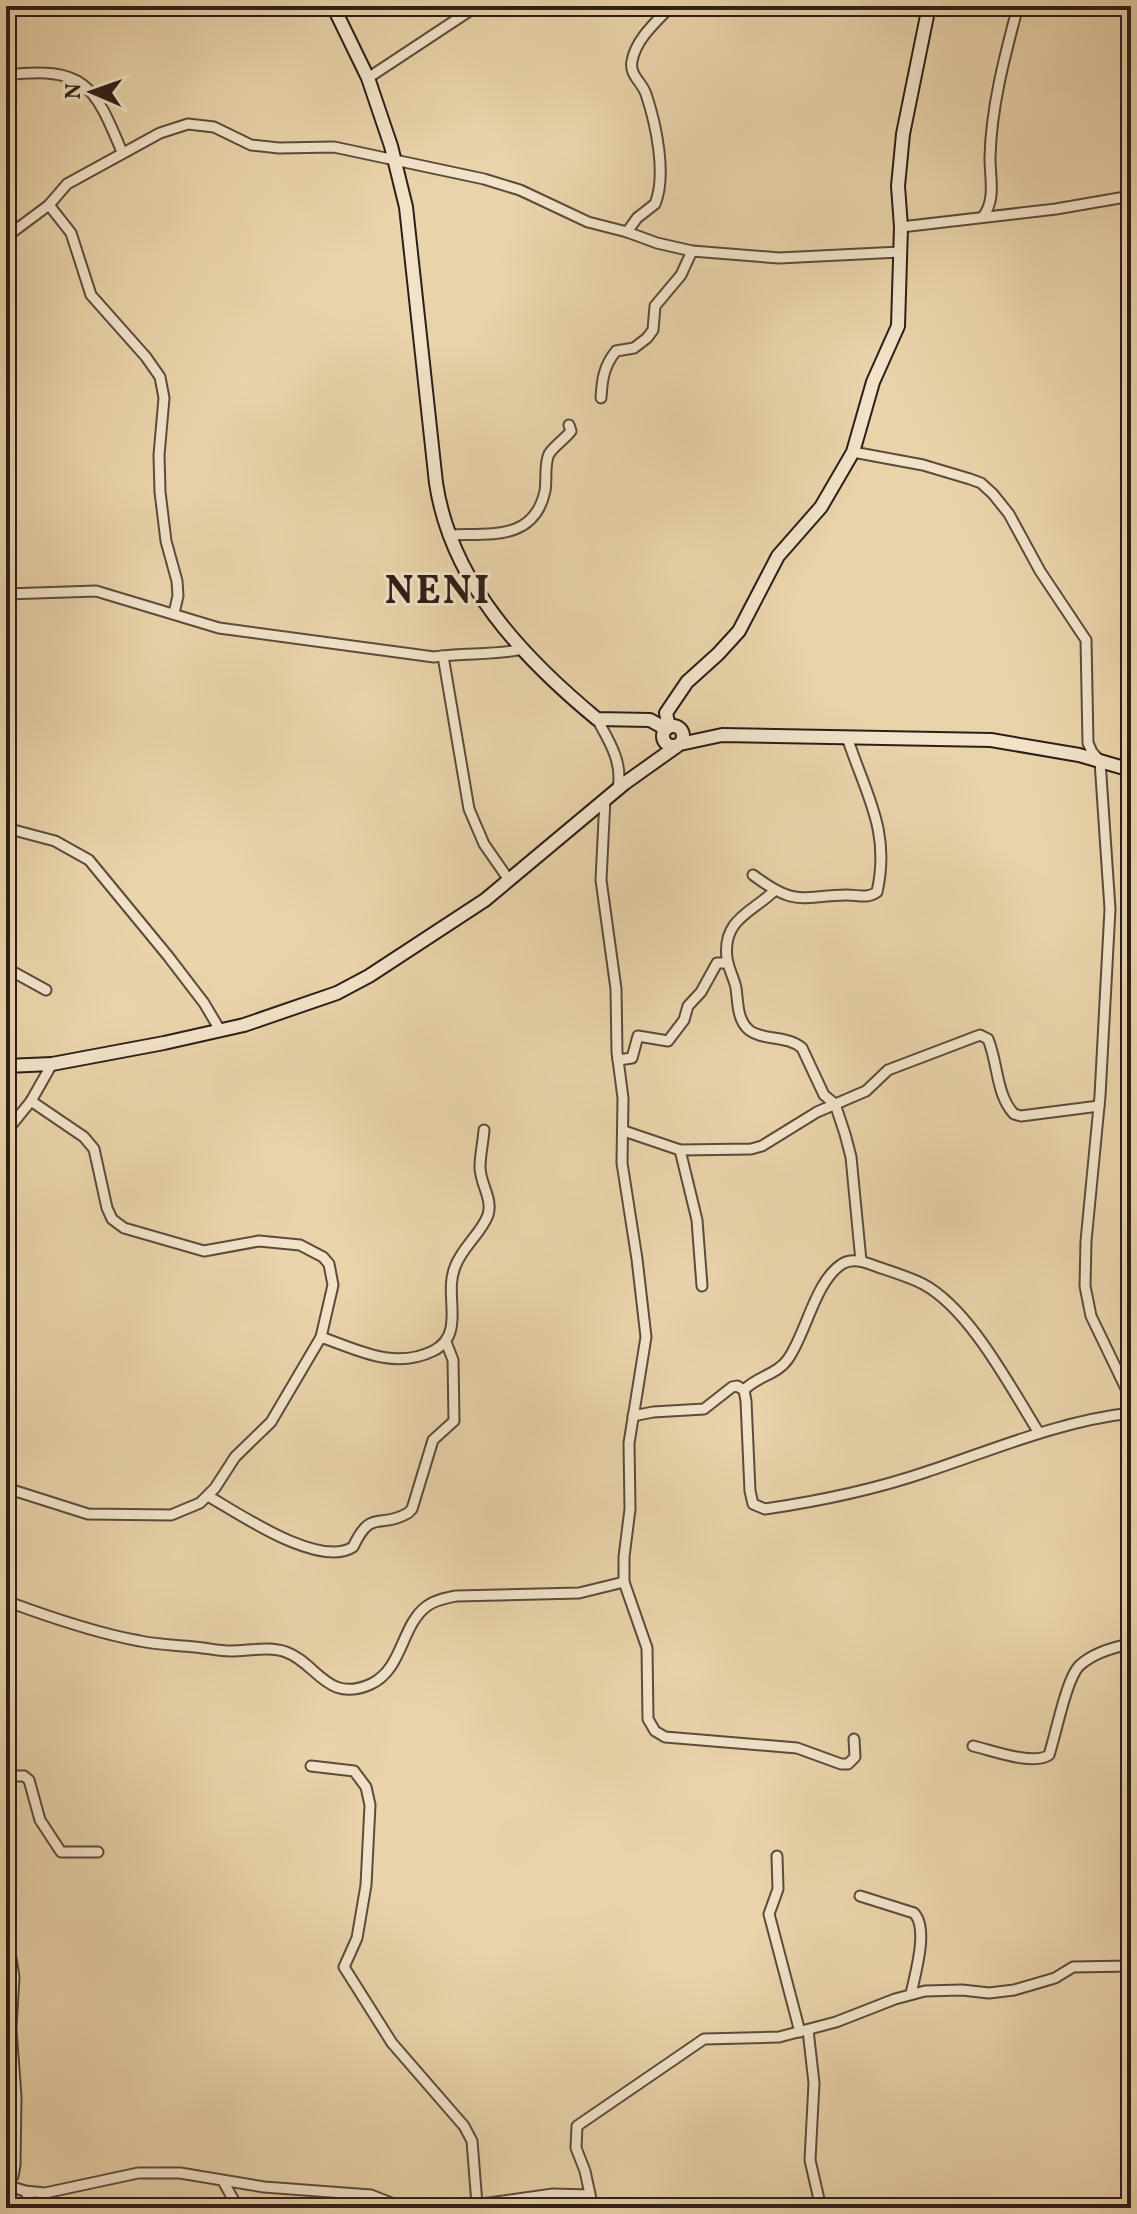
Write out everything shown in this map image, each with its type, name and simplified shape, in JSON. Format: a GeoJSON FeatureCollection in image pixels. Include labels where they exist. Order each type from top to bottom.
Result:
{"type":"FeatureCollection","features":[{"type":"Feature","properties":{"kind":"street"},"geometry":{"type":"LineString","coordinates":[[333,6],[368,78],[406,207],[432,452],[440,512],[448,535],[463,570],[523,649],[597,719],[613,747],[619,767],[618,788]]}},
{"type":"Feature","properties":{"kind":"street"},"geometry":{"type":"LineString","coordinates":[[368,78],[477,6]]}},
{"type":"Feature","properties":{"kind":"street"},"geometry":{"type":"LineString","coordinates":[[627,232],[637,218],[655,204],[661,174],[647,97],[631,69],[632,58],[650,27],[671,6]]}},
{"type":"Feature","properties":{"kind":"street"},"geometry":{"type":"LineString","coordinates":[[678,745],[666,743],[670,730],[666,713],[679,690],[739,631],[778,556],[821,507],[853,452],[873,382],[898,326],[901,227],[898,186],[903,134],[929,6]]}},
{"type":"Feature","properties":{"kind":"street"},"geometry":{"type":"LineString","coordinates":[[983,217],[992,198],[992,136],[1001,77],[1018,6]]}},
{"type":"Feature","properties":{"kind":"street"},"geometry":{"type":"LineString","coordinates":[[6,75],[36,72],[69,78],[89,86],[122,152]]}},
{"type":"Feature","properties":{"kind":"street"},"geometry":{"type":"LineString","coordinates":[[6,237],[49,205],[67,184],[160,133],[188,124],[214,127],[251,145],[334,147],[508,186],[588,222],[692,251],[779,258],[900,252]]}},
{"type":"Feature","properties":{"kind":"street"},"geometry":{"type":"LineString","coordinates":[[901,227],[1131,196]]}},
{"type":"Feature","properties":{"kind":"street"},"geometry":{"type":"LineString","coordinates":[[992,198],[1007,214]]}},
{"type":"Feature","properties":{"kind":"street"},"geometry":{"type":"LineString","coordinates":[[49,205],[71,233],[91,295],[160,377],[164,398],[159,455],[160,505],[177,581],[174,613]]}},
{"type":"Feature","properties":{"kind":"street"},"geometry":{"type":"LineString","coordinates":[[601,398],[602,375],[611,357],[616,351],[634,348],[647,338],[653,330],[655,306],[681,275],[692,251]]}},
{"type":"Feature","properties":{"kind":"street"},"geometry":{"type":"LineString","coordinates":[[448,535],[504,533],[527,524],[541,503],[550,453],[571,431],[569,425]]}},
{"type":"Feature","properties":{"kind":"street"},"geometry":{"type":"LineString","coordinates":[[853,452],[923,465],[981,483],[1009,514],[1040,571],[1086,640],[1088,743],[1100,761],[1110,909],[1085,1286],[1091,1316],[1131,1399]]}},
{"type":"Feature","properties":{"kind":"street"},"geometry":{"type":"LineString","coordinates":[[6,594],[96,591],[219,628],[434,657],[523,649]]}},
{"type":"Feature","properties":{"kind":"street"},"geometry":{"type":"LineString","coordinates":[[443,656],[469,809],[484,844],[509,880]]}},
{"type":"Feature","properties":{"kind":"street"},"geometry":{"type":"LineString","coordinates":[[597,719],[650,720],[670,730],[722,735],[991,740],[1041,747],[1131,770]]}},
{"type":"Feature","properties":{"kind":"street"},"geometry":{"type":"LineString","coordinates":[[654,760],[670,730]]}},
{"type":"Feature","properties":{"kind":"street"},"geometry":{"type":"LineString","coordinates":[[6,1066],[52,1064],[220,1030],[285,1012],[337,993],[401,956],[485,900],[654,760],[678,745],[722,735]]}},
{"type":"Feature","properties":{"kind":"street"},"geometry":{"type":"LineString","coordinates":[[753,875],[774,891],[803,899],[868,896],[877,892],[881,860],[877,818],[847,737]]}},
{"type":"Feature","properties":{"kind":"street"},"geometry":{"type":"LineString","coordinates":[[605,799],[601,880],[616,989],[624,1131],[622,1163],[646,1337],[629,1443],[630,1509],[624,1582],[647,1648],[648,1719],[659,1734],[797,1748],[841,1764],[848,1764],[855,1757],[854,1739]]}},
{"type":"Feature","properties":{"kind":"street"},"geometry":{"type":"LineString","coordinates":[[6,828],[55,841],[89,860],[168,956],[204,1003],[220,1030]]}},
{"type":"Feature","properties":{"kind":"street"},"geometry":{"type":"LineString","coordinates":[[774,891],[737,921],[729,936],[728,963],[734,975],[744,1024],[755,1034],[786,1040],[802,1048],[824,1095],[835,1104],[851,1157],[861,1261]]}},
{"type":"Feature","properties":{"kind":"street"},"geometry":{"type":"LineString","coordinates":[[618,1060],[632,1058],[638,1036],[668,1041],[684,1020],[691,1002],[701,992],[712,969],[717,963],[728,963]]}},
{"type":"Feature","properties":{"kind":"street"},"geometry":{"type":"LineString","coordinates":[[6,968],[46,990]]}},
{"type":"Feature","properties":{"kind":"street"},"geometry":{"type":"LineString","coordinates":[[624,1131],[680,1150],[751,1149],[762,1146],[817,1112],[866,1091],[888,1070],[980,1035],[988,1039],[995,1055],[1002,1095],[1014,1114],[1033,1115],[1099,1106]]}},
{"type":"Feature","properties":{"kind":"street"},"geometry":{"type":"LineString","coordinates":[[6,1132],[31,1101],[52,1064]]}},
{"type":"Feature","properties":{"kind":"street"},"geometry":{"type":"LineString","coordinates":[[6,1488],[88,1514],[171,1515],[200,1503],[235,1457],[271,1422],[321,1337],[333,1285],[329,1264],[323,1257],[300,1245],[280,1241],[242,1242],[204,1251],[124,1228],[112,1219],[107,1208],[94,1149],[84,1137],[31,1101]]}},
{"type":"Feature","properties":{"kind":"street"},"geometry":{"type":"LineString","coordinates":[[321,1337],[388,1360],[426,1354],[446,1342],[451,1330],[451,1292],[455,1267],[485,1221],[490,1207],[480,1168],[484,1130]]}},
{"type":"Feature","properties":{"kind":"street"},"geometry":{"type":"LineString","coordinates":[[680,1150],[697,1220],[702,1286]]}},
{"type":"Feature","properties":{"kind":"street"},"geometry":{"type":"LineString","coordinates":[[744,1390],[754,1381],[780,1369],[790,1357],[807,1318],[834,1272],[843,1264],[861,1261],[925,1285],[957,1312],[988,1352],[1039,1433]]}},
{"type":"Feature","properties":{"kind":"street"},"geometry":{"type":"LineString","coordinates":[[208,1496],[247,1521],[282,1538],[304,1546],[338,1551],[353,1547],[368,1524],[408,1513],[412,1509],[433,1440],[454,1421],[453,1360],[446,1342]]}},
{"type":"Feature","properties":{"kind":"street"},"geometry":{"type":"LineString","coordinates":[[633,1416],[704,1409],[732,1387],[744,1390]]}},
{"type":"Feature","properties":{"kind":"street"},"geometry":{"type":"LineString","coordinates":[[744,1390],[750,1491],[753,1504],[765,1509],[859,1493],[1039,1433],[1105,1416],[1131,1413]]}},
{"type":"Feature","properties":{"kind":"street"},"geometry":{"type":"LineString","coordinates":[[6,1601],[41,1614],[140,1641],[229,1651],[286,1652],[327,1684],[356,1687],[372,1683],[386,1672],[396,1659],[415,1620],[426,1606],[437,1601],[456,1596],[579,1593],[624,1582]]}},
{"type":"Feature","properties":{"kind":"street"},"geometry":{"type":"LineString","coordinates":[[973,1746],[1029,1760],[1043,1760],[1049,1755],[1068,1689],[1078,1667],[1102,1653],[1131,1644]]}},
{"type":"Feature","properties":{"kind":"street"},"geometry":{"type":"LineString","coordinates":[[311,1766],[354,1771],[366,1787],[370,1805],[362,1919],[344,1967],[392,2043],[464,2126],[472,2141],[477,2204]]}},
{"type":"Feature","properties":{"kind":"street"},"geometry":{"type":"LineString","coordinates":[[6,1776],[24,1776],[29,1780],[40,1820],[61,1852],[98,1852]]}},
{"type":"Feature","properties":{"kind":"street"},"geometry":{"type":"LineString","coordinates":[[777,1856],[778,1889],[769,1914],[804,2031],[814,2083],[810,2160],[821,2208]]}},
{"type":"Feature","properties":{"kind":"street"},"geometry":{"type":"LineString","coordinates":[[860,1896],[918,1917],[921,1933],[911,1994]]}},
{"type":"Feature","properties":{"kind":"street"},"geometry":{"type":"LineString","coordinates":[[6,1926],[14,1977],[11,2029],[16,2108],[15,2165],[12,2180],[6,2184]]}},
{"type":"Feature","properties":{"kind":"street"},"geometry":{"type":"LineString","coordinates":[[593,2208],[576,2148],[577,2126],[704,2039],[779,2037],[911,1994],[934,1990],[989,1993],[1014,1990],[1055,1978],[1073,1967],[1131,1966]]}},
{"type":"Feature","properties":{"kind":"street"},"geometry":{"type":"LineString","coordinates":[[6,2184],[25,2191],[58,2191],[138,2173],[180,2173],[223,2181],[371,2195],[404,2208]]}},
{"type":"Feature","properties":{"kind":"street"},"geometry":{"type":"LineString","coordinates":[[223,2181],[238,2208]]}},
{"type":"Feature","properties":{"kind":"street"},"geometry":{"type":"LineString","coordinates":[[25,2191],[35,2208]]}},
{"type":"Feature","properties":{"kind":"street"},"geometry":{"type":"LineString","coordinates":[[452,2208],[553,2194],[589,2195]]}},
{"type":"Feature","properties":{"kind":"district","name":"NENI"},"geometry":{"type":"Point","coordinates":[438,589]}}]}
